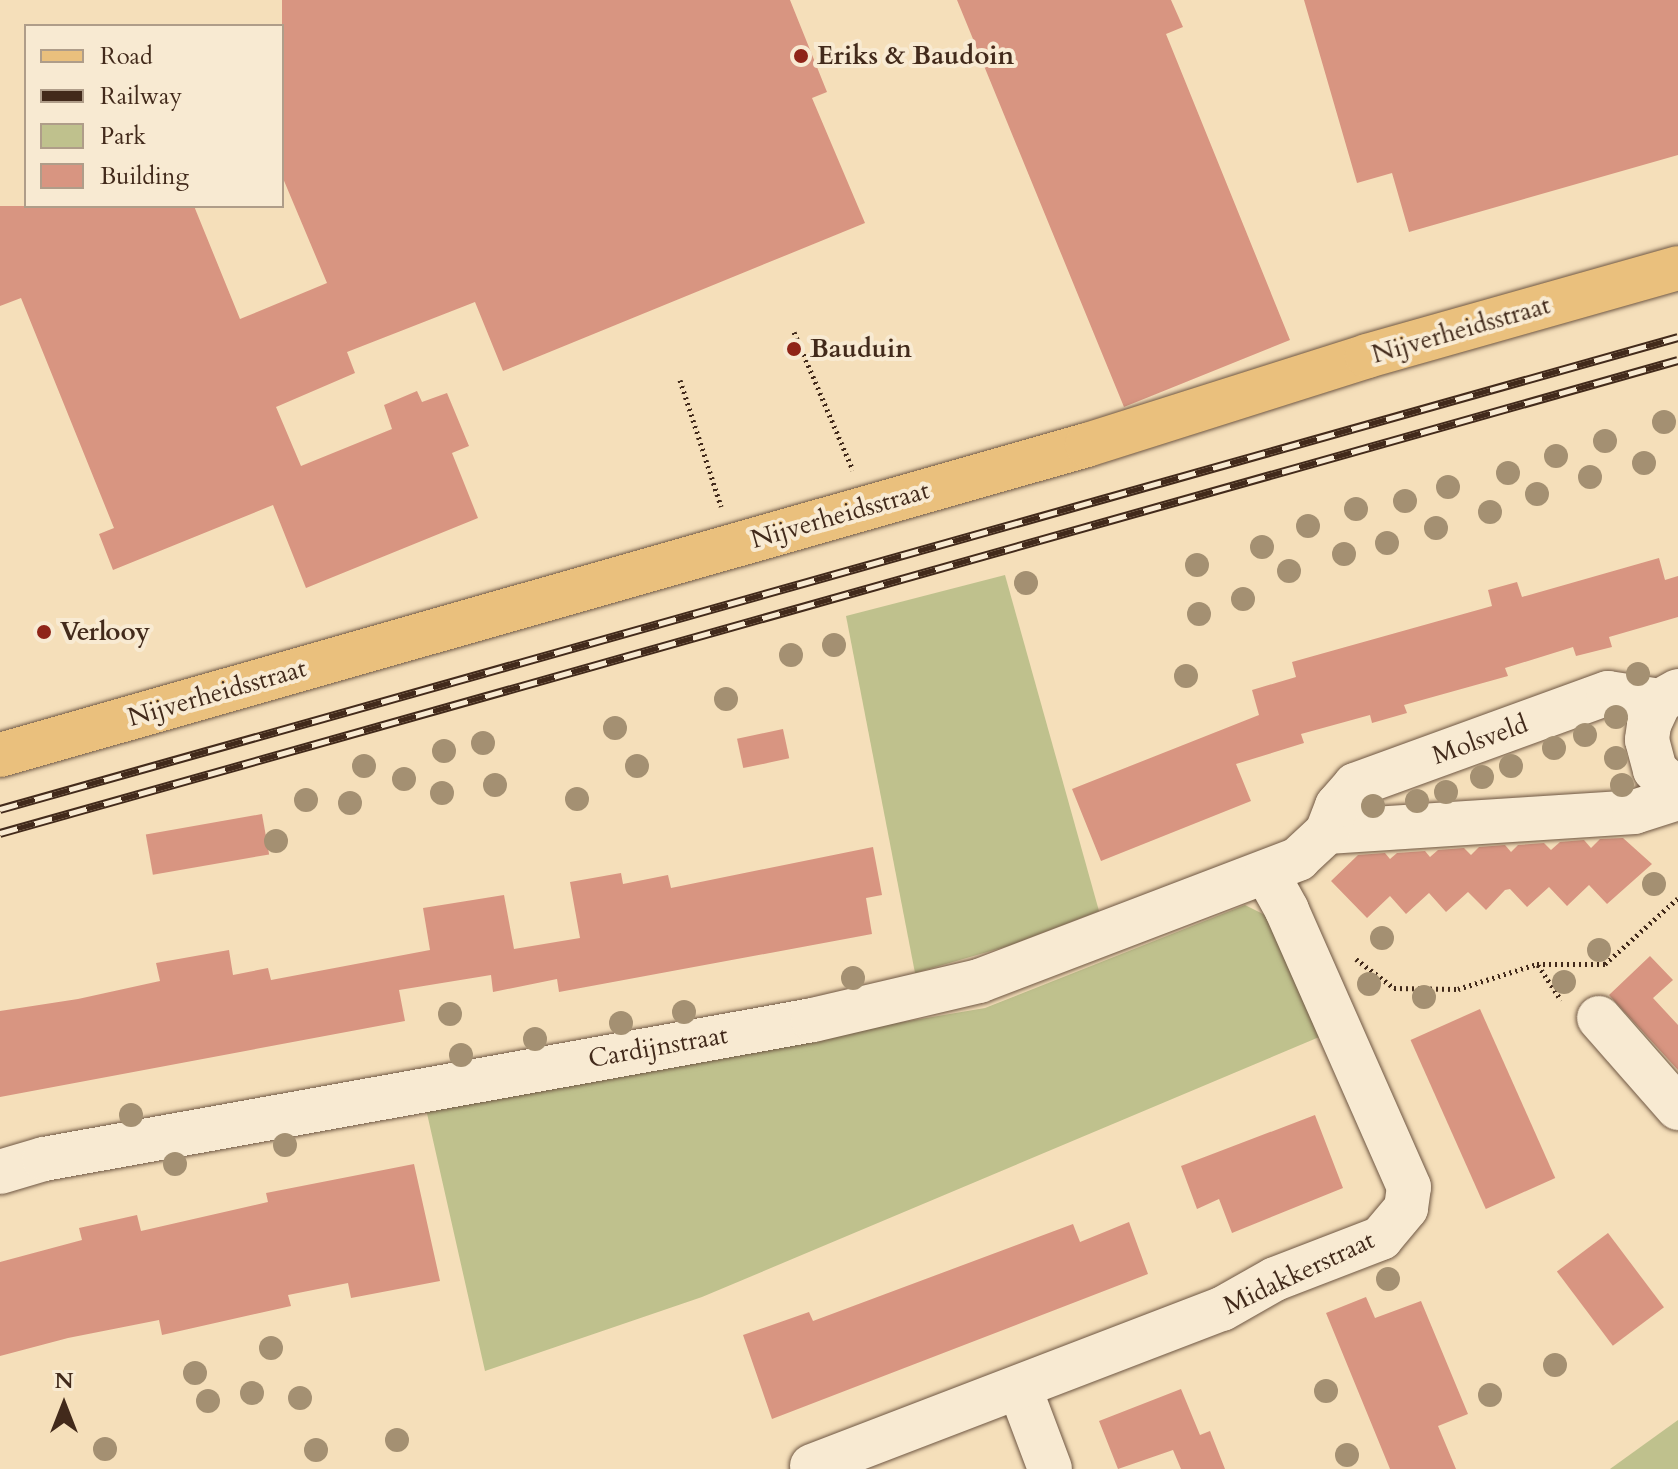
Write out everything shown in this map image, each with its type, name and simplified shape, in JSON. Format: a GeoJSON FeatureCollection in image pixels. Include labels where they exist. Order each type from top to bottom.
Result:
{"type":"FeatureCollection","features":[{"type":"Feature","properties":{"kind":"main road","name":"Nijverheidsstraat"},"geometry":{"type":"LineString","coordinates":[[0,755],[1087,445],[1367,356],[1678,268]]}},
{"type":"Feature","properties":{"kind":"street","name":"Molsveld"},"geometry":{"type":"LineString","coordinates":[[1297,854],[1355,785],[1608,693],[1669,696]]}},
{"type":"Feature","properties":{"kind":"street","name":"Molsveld"},"geometry":{"type":"LineString","coordinates":[[1669,696],[1649,725],[1650,757],[1660,777],[1678,791]]}},
{"type":"Feature","properties":{"kind":"street"},"geometry":{"type":"LineString","coordinates":[[1297,854],[1634,812],[1678,798]]}},
{"type":"Feature","properties":{"kind":"street","name":"Cardijnstraat"},"geometry":{"type":"LineString","coordinates":[[0,1172],[44,1159],[892,1002],[979,981],[1297,854]]}},
{"type":"Feature","properties":{"kind":"street","name":"Midakkerstraat"},"geometry":{"type":"LineString","coordinates":[[812,1466],[1020,1389],[1222,1309],[1275,1279],[1381,1238],[1406,1208],[1409,1187],[1287,910],[1297,854]]}},
{"type":"Feature","properties":{"kind":"street"},"geometry":{"type":"LineString","coordinates":[[1599,1018],[1678,1108]]}},
{"type":"Feature","properties":{"kind":"street"},"geometry":{"type":"LineString","coordinates":[[1020,1389],[1050,1469]]}},
{"type":"Feature","properties":{"kind":"path"},"geometry":{"type":"LineString","coordinates":[[794,332],[869,508]]}},
{"type":"Feature","properties":{"kind":"path"},"geometry":{"type":"LineString","coordinates":[[680,380],[733,545]]}},
{"type":"Feature","properties":{"kind":"path"},"geometry":{"type":"LineString","coordinates":[[1350,946],[1356,959],[1394,988],[1458,989],[1537,964],[1605,964],[1678,898]]}},
{"type":"Feature","properties":{"kind":"green space"},"geometry":{"type":"Polygon","coordinates":[[[1005,575],[1099,911],[1008,946],[915,973],[846,616],[1005,575]]]}},
{"type":"Feature","properties":{"kind":"green space"},"geometry":{"type":"Polygon","coordinates":[[[1245,905],[1267,916],[1324,1035],[702,1297],[485,1371],[426,1109],[691,1058],[985,1008],[1245,905]]]}},
{"type":"Feature","properties":{"kind":"green space"},"geometry":{"type":"Polygon","coordinates":[[[1678,1420],[1678,1469],[1610,1469],[1678,1420]]]}},
{"type":"Feature","properties":{"kind":"building"},"geometry":{"type":"Polygon","coordinates":[[[282,0],[790,0],[827,92],[812,98],[865,223],[503,371],[475,302],[347,352],[355,373],[276,407],[301,466],[392,429],[384,405],[417,391],[422,402],[447,393],[469,446],[452,453],[478,518],[306,588],[273,505],[113,570],[99,534],[114,528],[21,298],[0,306],[0,206],[195,208],[240,319],[327,283],[284,181],[282,0]]]}},
{"type":"Feature","properties":{"kind":"building"},"geometry":{"type":"Polygon","coordinates":[[[957,0],[1171,0],[1183,27],[1166,34],[1290,340],[1124,407],[957,0]]]}},
{"type":"Feature","properties":{"kind":"building"},"geometry":{"type":"Polygon","coordinates":[[[1304,0],[1678,0],[1678,155],[1409,232],[1392,173],[1357,183],[1304,0]]]}},
{"type":"Feature","properties":{"kind":"building"},"geometry":{"type":"Polygon","coordinates":[[[1659,558],[1665,580],[1678,576],[1678,617],[1609,637],[1612,647],[1576,656],[1573,647],[1505,668],[1508,676],[1404,705],[1407,713],[1372,723],[1370,715],[1301,734],[1304,743],[1236,764],[1251,801],[1101,861],[1072,789],[1259,715],[1252,690],[1296,677],[1292,662],[1492,606],[1488,590],[1517,582],[1522,597],[1659,558]]]}},
{"type":"Feature","properties":{"kind":"building"},"geometry":{"type":"Polygon","coordinates":[[[783,729],[789,758],[743,768],[737,739],[783,729]]]}},
{"type":"Feature","properties":{"kind":"building"},"geometry":{"type":"Polygon","coordinates":[[[262,814],[269,854],[153,875],[146,834],[262,814]]]}},
{"type":"Feature","properties":{"kind":"building"},"geometry":{"type":"Polygon","coordinates":[[[1623,838],[1652,864],[1607,904],[1589,885],[1567,906],[1549,887],[1527,907],[1510,889],[1505,890],[1486,910],[1468,892],[1446,912],[1429,893],[1406,914],[1390,896],[1367,918],[1331,881],[1358,855],[1385,853],[1390,859],[1397,853],[1425,851],[1430,857],[1438,850],[1464,848],[1471,855],[1479,847],[1505,845],[1511,852],[1518,845],[1544,843],[1551,850],[1560,842],[1584,840],[1591,848],[1600,839],[1623,838]]]}},
{"type":"Feature","properties":{"kind":"building"},"geometry":{"type":"Polygon","coordinates":[[[873,847],[882,895],[866,898],[872,934],[559,992],[557,979],[493,992],[491,975],[399,990],[405,1021],[0,1097],[0,1011],[78,999],[160,981],[156,963],[229,950],[233,975],[268,968],[271,980],[430,950],[423,908],[504,895],[514,949],[580,938],[570,882],[621,873],[623,884],[668,875],[671,888],[873,847]]]}},
{"type":"Feature","properties":{"kind":"building"},"geometry":{"type":"Polygon","coordinates":[[[1650,956],[1673,980],[1653,998],[1678,1025],[1678,1070],[1609,995],[1650,956]]]}},
{"type":"Feature","properties":{"kind":"building"},"geometry":{"type":"Polygon","coordinates":[[[1480,1009],[1555,1178],[1486,1209],[1411,1040],[1480,1009]]]}},
{"type":"Feature","properties":{"kind":"building"},"geometry":{"type":"Polygon","coordinates":[[[1315,1115],[1343,1188],[1232,1233],[1219,1199],[1197,1209],[1181,1166],[1315,1115]]]}},
{"type":"Feature","properties":{"kind":"building"},"geometry":{"type":"Polygon","coordinates":[[[414,1164],[440,1281],[351,1298],[348,1283],[288,1295],[291,1306],[162,1335],[159,1320],[68,1338],[0,1356],[0,1262],[82,1240],[79,1228],[137,1215],[141,1231],[268,1202],[266,1193],[414,1164]]]}},
{"type":"Feature","properties":{"kind":"building"},"geometry":{"type":"Polygon","coordinates":[[[1129,1222],[1148,1274],[772,1419],[743,1335],[809,1312],[813,1321],[1073,1224],[1080,1242],[1129,1222]]]}},
{"type":"Feature","properties":{"kind":"building"},"geometry":{"type":"Polygon","coordinates":[[[1608,1233],[1664,1307],[1613,1346],[1557,1272],[1608,1233]]]}},
{"type":"Feature","properties":{"kind":"building"},"geometry":{"type":"Polygon","coordinates":[[[1366,1297],[1375,1318],[1421,1301],[1468,1414],[1438,1426],[1456,1469],[1390,1469],[1326,1313],[1366,1297]]]}},
{"type":"Feature","properties":{"kind":"building"},"geometry":{"type":"Polygon","coordinates":[[[1181,1389],[1200,1435],[1210,1431],[1225,1469],[1181,1469],[1173,1450],[1118,1469],[1099,1421],[1181,1389]]]}},
{"type":"Feature","properties":{"kind":"railway"},"geometry":{"type":"LineString","coordinates":[[0,809],[1678,337]]}},
{"type":"Feature","properties":{"kind":"railway"},"geometry":{"type":"LineString","coordinates":[[0,833],[1678,360]]}},
{"type":"Feature","properties":{"kind":"place","name":"Eriks & Baudoin"},"geometry":{"type":"Point","coordinates":[801,56]}},
{"type":"Feature","properties":{"kind":"place","name":"Bauduin"},"geometry":{"type":"Point","coordinates":[794,349]}},
{"type":"Feature","properties":{"kind":"place","name":"Verlooy"},"geometry":{"type":"Point","coordinates":[44,632]}}]}
